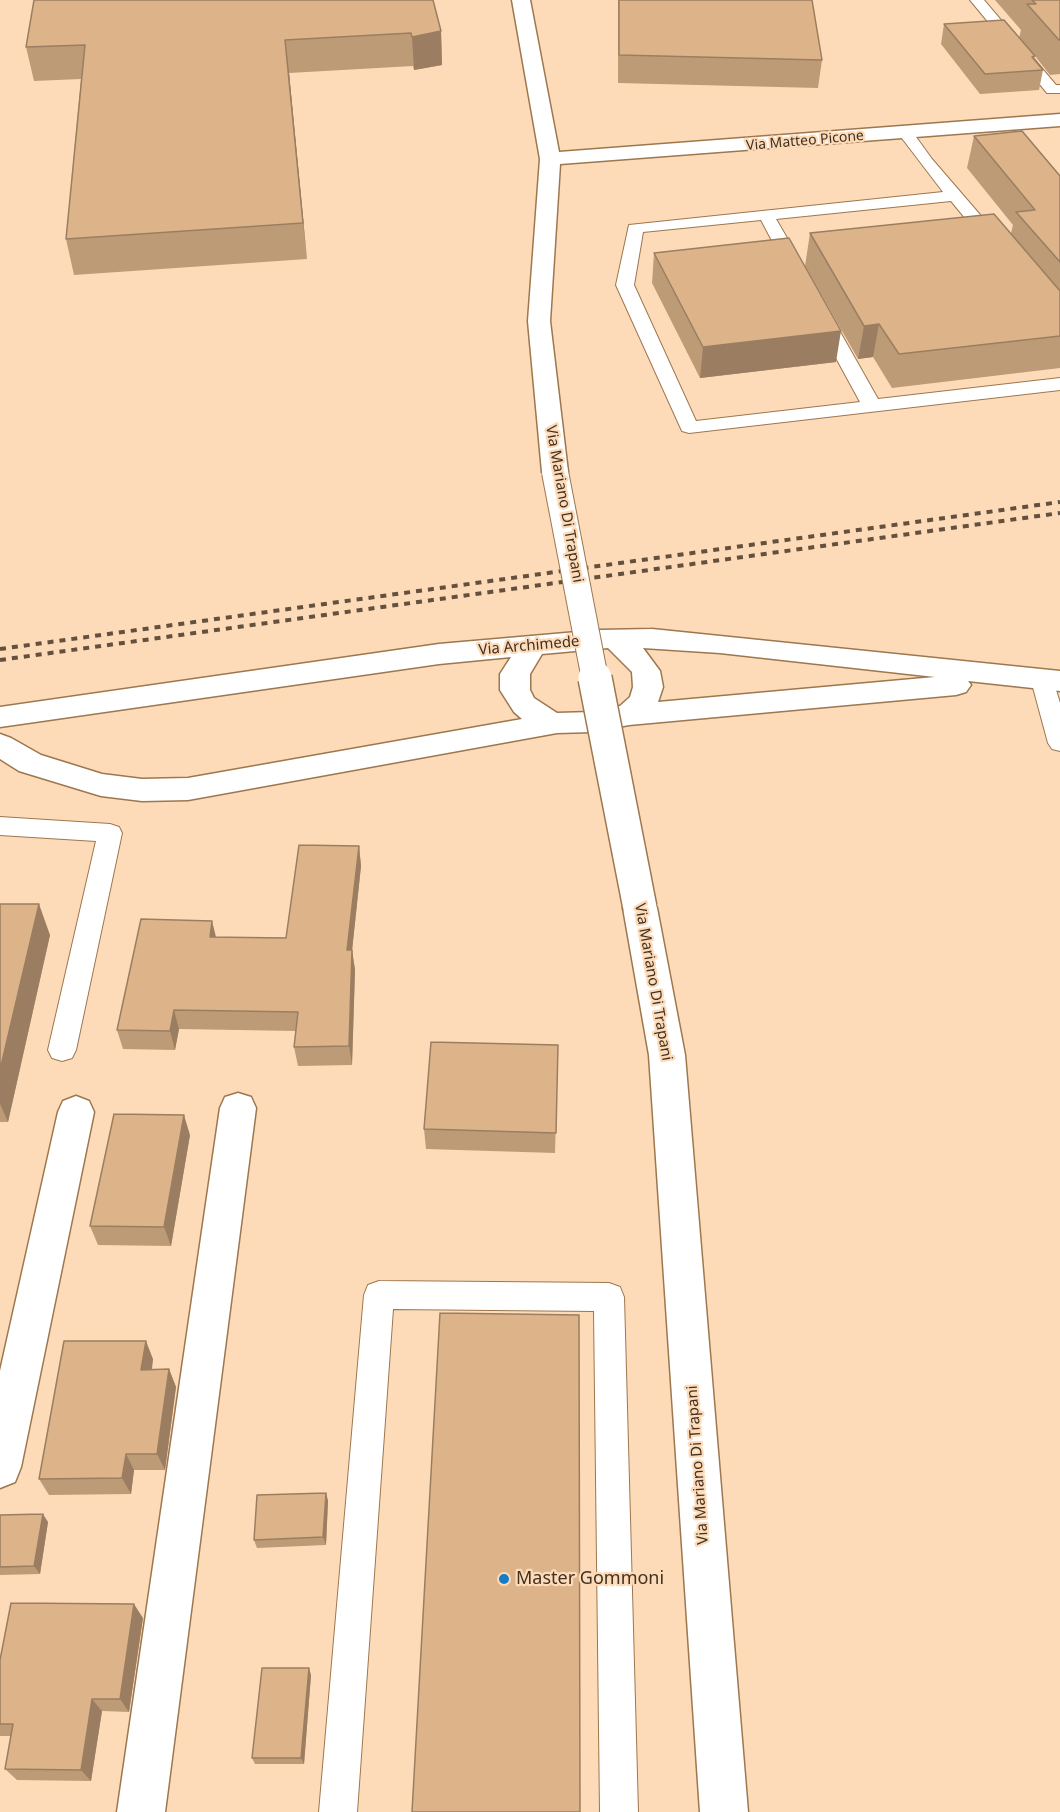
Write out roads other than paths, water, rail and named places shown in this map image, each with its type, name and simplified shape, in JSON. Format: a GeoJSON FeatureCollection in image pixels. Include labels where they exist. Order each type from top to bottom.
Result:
{"type":"FeatureCollection","features":[{"type":"Feature","properties":{"kind":"street","name":"Via Mariano Di Trapani"},"geometry":{"type":"LineString","coordinates":[[521,0],[550,159],[539,321],[555,472],[667,1055],[724,1812]]}},
{"type":"Feature","properties":{"kind":"street","name":"Via Matteo Picone"},"geometry":{"type":"LineString","coordinates":[[550,159],[1060,120]]}},
{"type":"Feature","properties":{"kind":"street","name":"Via Archimede"},"geometry":{"type":"LineString","coordinates":[[0,717],[460,652],[615,639],[720,644],[1051,681]]}},
{"type":"Feature","properties":{"kind":"street"},"geometry":{"type":"LineString","coordinates":[[615,639],[636,657],[646,671],[648,687],[643,702],[629,715]]}},
{"type":"Feature","properties":{"kind":"street"},"geometry":{"type":"LineString","coordinates":[[506,730],[517,723],[520,698],[515,674],[533,645]]}},
{"type":"Feature","properties":{"kind":"street"},"geometry":{"type":"LineString","coordinates":[[460,652],[492,669],[540,718],[557,723]]}},
{"type":"Feature","properties":{"kind":"street"},"geometry":{"type":"LineString","coordinates":[[0,745],[30,763],[101,785],[142,790],[188,789],[506,730],[557,723],[592,722],[629,715],[944,685],[1051,681]]}},
{"type":"Feature","properties":{"kind":"street"},"geometry":{"type":"LineString","coordinates":[[141,1812],[238,1108]]}},
{"type":"Feature","properties":{"kind":"street"},"geometry":{"type":"LineString","coordinates":[[0,1467],[76,1112]]}},
{"type":"Feature","properties":{"kind":"lane"},"geometry":{"type":"LineString","coordinates":[[977,0],[1052,90],[1060,89]]}},
{"type":"Feature","properties":{"kind":"lane"},"geometry":{"type":"LineString","coordinates":[[906,133],[1008,258]]}},
{"type":"Feature","properties":{"kind":"lane"},"geometry":{"type":"LineString","coordinates":[[956,196],[635,228],[625,285],[689,427],[1060,384]]}},
{"type":"Feature","properties":{"kind":"lane"},"geometry":{"type":"LineString","coordinates":[[766,215],[872,406]]}},
{"type":"Feature","properties":{"kind":"lane"},"geometry":{"type":"LineString","coordinates":[[1051,681],[1058,732]]}},
{"type":"Feature","properties":{"kind":"lane"},"geometry":{"type":"LineString","coordinates":[[0,826],[110,833],[62,1050]]}},
{"type":"Feature","properties":{"kind":"lane"},"geometry":{"type":"LineString","coordinates":[[338,1812],[379,1295],[609,1298],[619,1812]]}},
{"type":"Feature","properties":{"kind":"railway"},"geometry":{"type":"LineString","coordinates":[[0,649],[1060,502]]}},
{"type":"Feature","properties":{"kind":"railway"},"geometry":{"type":"LineString","coordinates":[[0,660],[1060,513]]}},
{"type":"Feature","properties":{"kind":"place","name":"Master Gommoni"},"geometry":{"type":"Point","coordinates":[504,1579]}}]}
